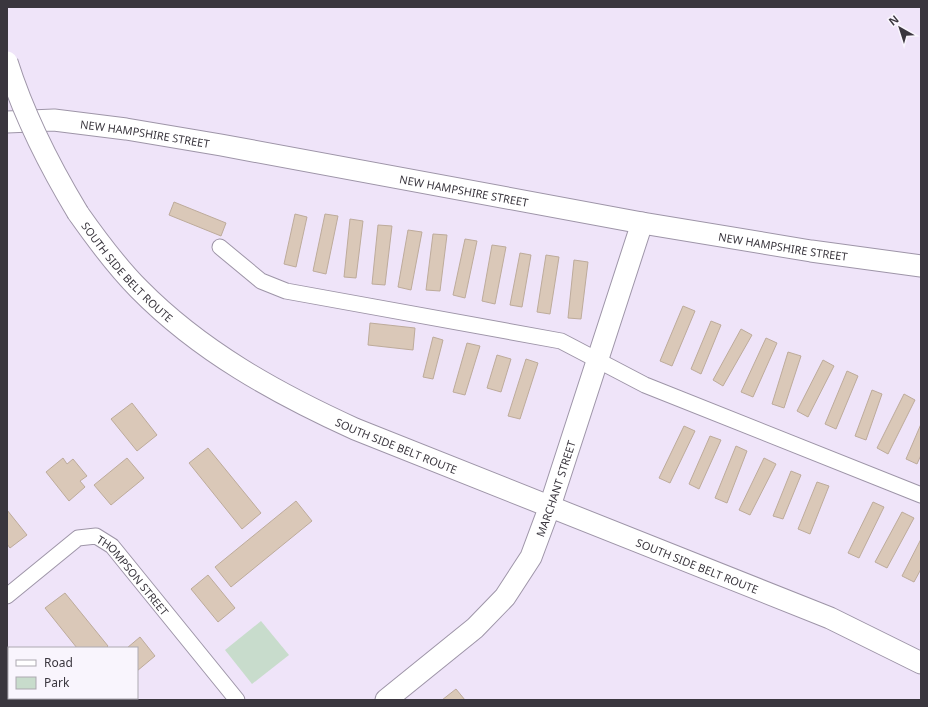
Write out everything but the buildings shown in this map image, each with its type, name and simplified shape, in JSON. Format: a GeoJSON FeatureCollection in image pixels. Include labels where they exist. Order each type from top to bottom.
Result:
{"type":"FeatureCollection","features":[{"type":"Feature","properties":{"kind":"main road","name":"SOUTH SIDE BELT ROUTE"},"geometry":{"type":"LineString","coordinates":[[7,62],[33,131],[54,173],[78,213],[105,251],[139,289],[179,325],[241,370],[300,404],[355,429],[830,618],[921,663]]}},
{"type":"Feature","properties":{"kind":"main road","name":"NEW HAMPSHIRE STREET"},"geometry":{"type":"LineString","coordinates":[[7,122],[54,120],[126,129],[229,146],[642,223],[811,251],[921,266]]}},
{"type":"Feature","properties":{"kind":"main road","name":"MARCHANT STREET"},"geometry":{"type":"LineString","coordinates":[[386,700],[475,628],[505,597],[531,557],[550,506],[642,223]]}},
{"type":"Feature","properties":{"kind":"street"},"geometry":{"type":"LineString","coordinates":[[220,247],[261,281],[286,291],[561,341],[645,385],[921,495]]}},
{"type":"Feature","properties":{"kind":"street","name":"THOMPSON STREET"},"geometry":{"type":"LineString","coordinates":[[7,596],[78,538],[96,536],[112,546],[237,700]]}},
{"type":"Feature","properties":{"kind":"green space"},"geometry":{"type":"Polygon","coordinates":[[[261,621],[289,655],[252,684],[225,650],[261,621]]]}}]}
